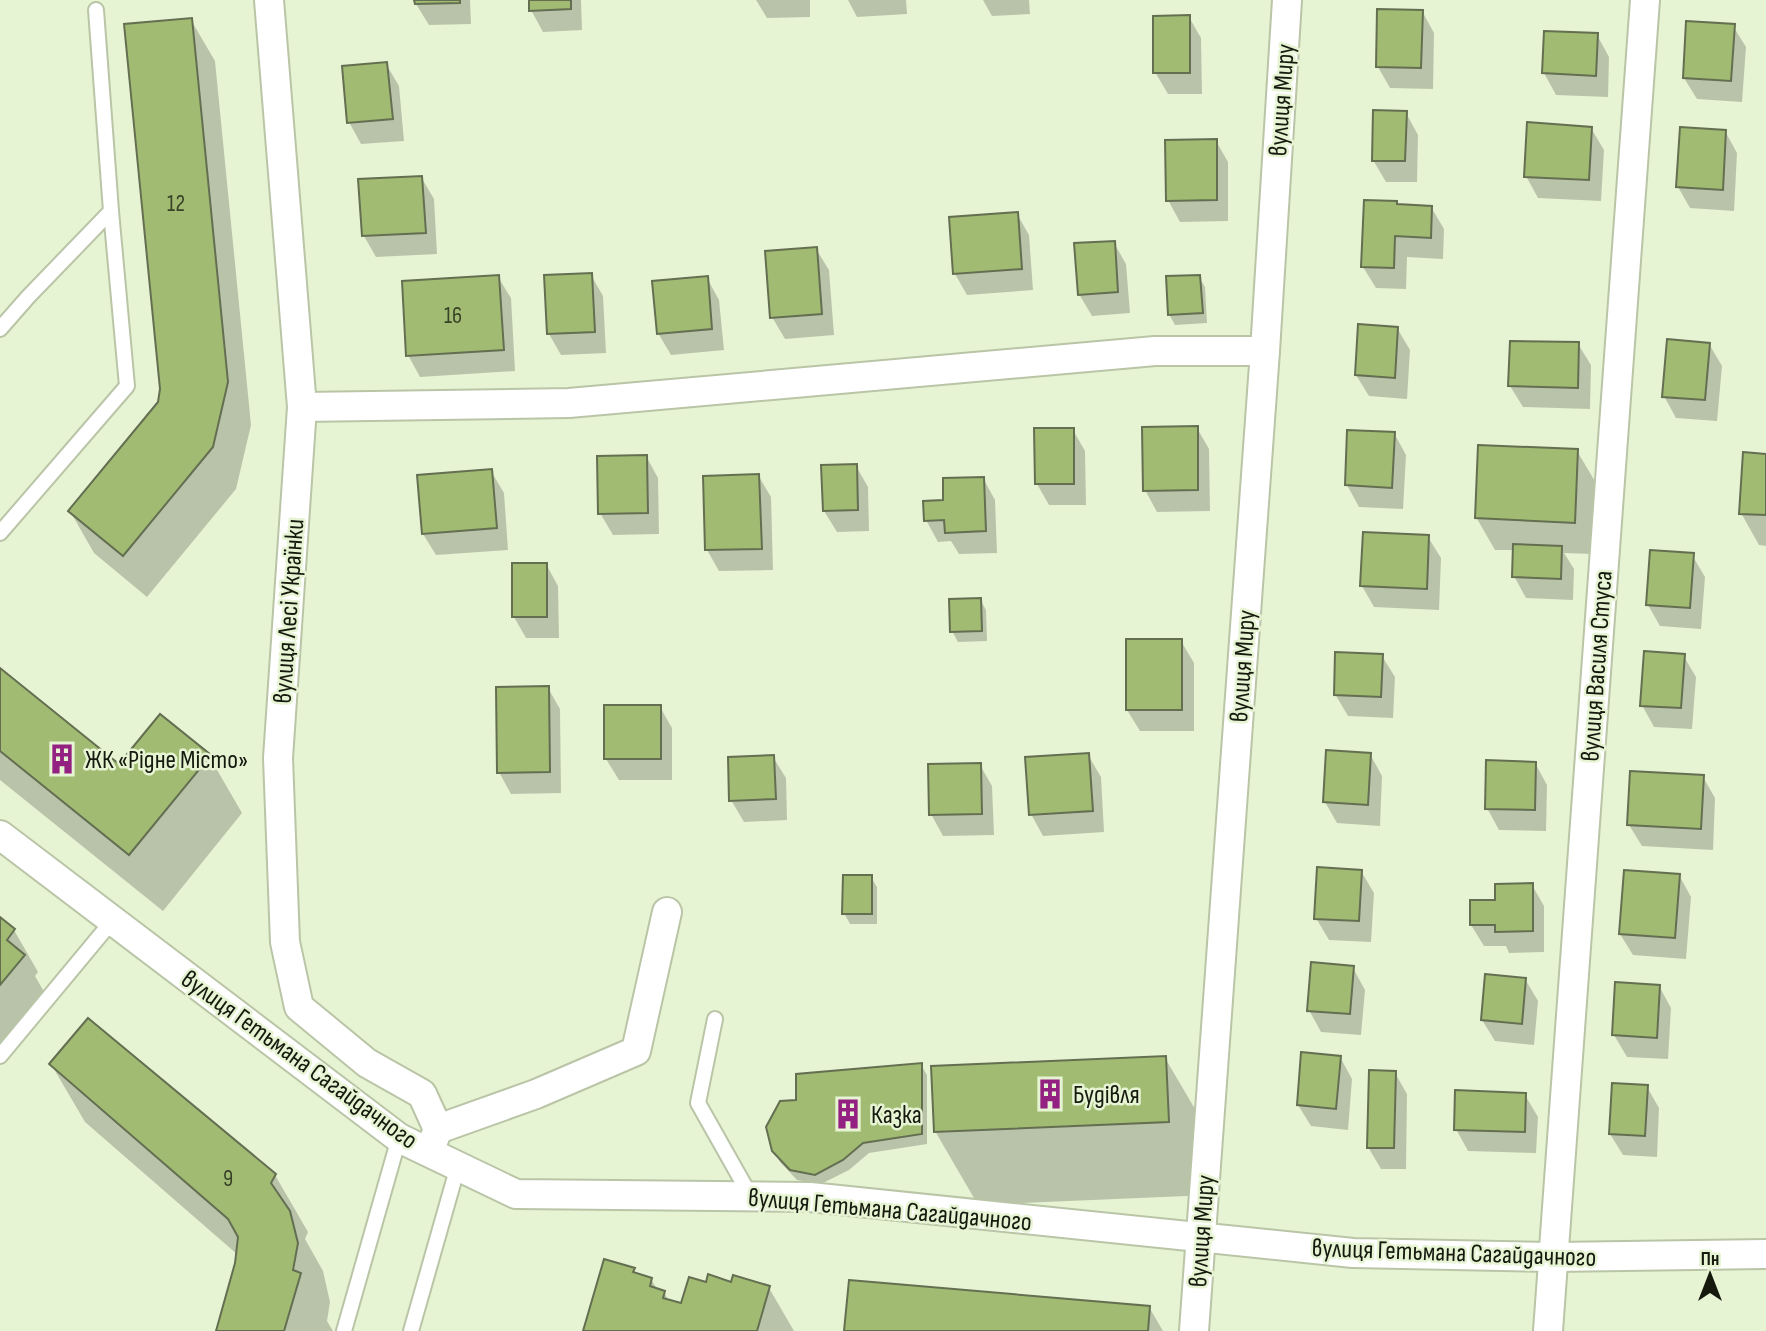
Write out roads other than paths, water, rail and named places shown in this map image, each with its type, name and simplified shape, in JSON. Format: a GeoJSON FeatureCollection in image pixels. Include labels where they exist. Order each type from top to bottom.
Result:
{"type":"FeatureCollection","features":[{"type":"Feature","properties":{"kind":"street","name":"вулиця Лесі Українки"},"geometry":{"type":"LineString","coordinates":[[268,0],[302,407],[278,758],[285,942],[299,1007],[367,1063],[422,1094],[433,1141]]}},
{"type":"Feature","properties":{"kind":"street","name":"вулиця Миру"},"geometry":{"type":"LineString","coordinates":[[1194,1331],[1265,351],[1287,0]]}},
{"type":"Feature","properties":{"kind":"street","name":"вулиця Василя Стуса"},"geometry":{"type":"LineString","coordinates":[[1548,1331],[1645,0]]}},
{"type":"Feature","properties":{"kind":"street"},"geometry":{"type":"LineString","coordinates":[[302,407],[569,403],[1155,351],[1265,351]]}},
{"type":"Feature","properties":{"kind":"street","name":"вулиця Гетьмана Сагайдачного"},"geometry":{"type":"LineString","coordinates":[[0,835],[399,1138],[433,1141],[458,1166],[516,1194],[810,1197],[1353,1253],[1554,1257],[1766,1254]]}},
{"type":"Feature","properties":{"kind":"street"},"geometry":{"type":"LineString","coordinates":[[433,1141],[636,1051],[667,912]]}},
{"type":"Feature","properties":{"kind":"lane"},"geometry":{"type":"LineString","coordinates":[[0,533],[127,386],[96,10]]}},
{"type":"Feature","properties":{"kind":"lane"},"geometry":{"type":"LineString","coordinates":[[0,329],[111,211]]}},
{"type":"Feature","properties":{"kind":"lane"},"geometry":{"type":"LineString","coordinates":[[0,1056],[113,920]]}},
{"type":"Feature","properties":{"kind":"lane"},"geometry":{"type":"LineString","coordinates":[[715,1019],[698,1103],[751,1196]]}},
{"type":"Feature","properties":{"kind":"lane"},"geometry":{"type":"LineString","coordinates":[[344,1331],[399,1138]]}},
{"type":"Feature","properties":{"kind":"lane"},"geometry":{"type":"LineString","coordinates":[[411,1331],[458,1166]]}},
{"type":"Feature","properties":{"kind":"place","name":"ЖК «Рідне Місто»"},"geometry":{"type":"Point","coordinates":[62,759]}},
{"type":"Feature","properties":{"kind":"place","name":"Будівля"},"geometry":{"type":"Point","coordinates":[1050,1094]}},
{"type":"Feature","properties":{"kind":"place","name":"Казка"},"geometry":{"type":"Point","coordinates":[848,1114]}}]}
